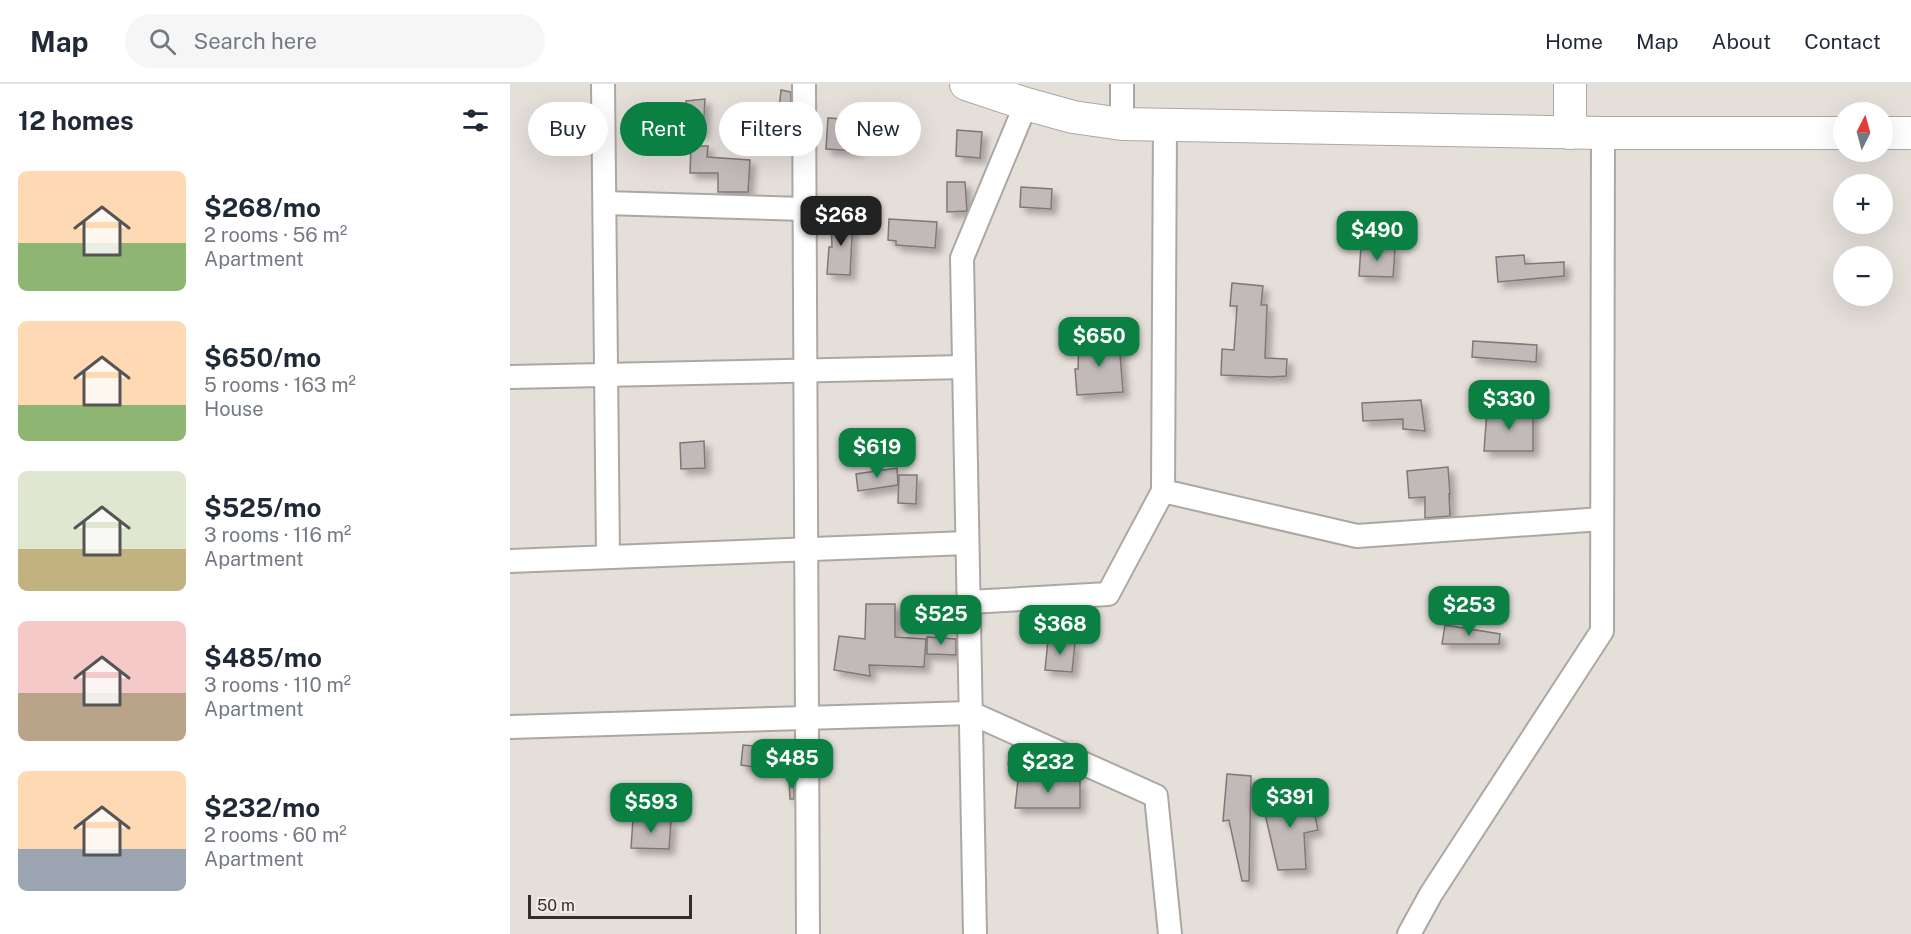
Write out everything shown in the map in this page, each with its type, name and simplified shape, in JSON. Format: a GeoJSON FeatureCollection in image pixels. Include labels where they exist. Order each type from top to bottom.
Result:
{"type":"FeatureCollection","features":[{"type":"Feature","properties":{"kind":"main road"},"geometry":{"type":"LineString","coordinates":[[966,84],[1073,117],[1122,124],[1603,133],[1833,133]]}},
{"type":"Feature","properties":{"kind":"main road"},"geometry":{"type":"LineString","coordinates":[[1570,84],[1570,132]]}},
{"type":"Feature","properties":{"kind":"main road"},"geometry":{"type":"LineString","coordinates":[[1893,133],[1911,133]]}},
{"type":"Feature","properties":{"kind":"street"},"geometry":{"type":"LineString","coordinates":[[603,84],[608,557]]}},
{"type":"Feature","properties":{"kind":"street"},"geometry":{"type":"LineString","coordinates":[[804,84],[808,934]]}},
{"type":"Feature","properties":{"kind":"street"},"geometry":{"type":"LineString","coordinates":[[1122,84],[1122,124]]}},
{"type":"Feature","properties":{"kind":"street"},"geometry":{"type":"LineString","coordinates":[[975,934],[962,258],[1026,104]]}},
{"type":"Feature","properties":{"kind":"street"},"geometry":{"type":"LineString","coordinates":[[969,602],[1108,594],[1163,491],[1165,125]]}},
{"type":"Feature","properties":{"kind":"street"},"geometry":{"type":"LineString","coordinates":[[1410,934],[1431,894],[1602,631],[1603,133]]}},
{"type":"Feature","properties":{"kind":"street"},"geometry":{"type":"LineString","coordinates":[[604,203],[805,209]]}},
{"type":"Feature","properties":{"kind":"street"},"geometry":{"type":"LineString","coordinates":[[510,377],[964,367]]}},
{"type":"Feature","properties":{"kind":"street"},"geometry":{"type":"LineString","coordinates":[[1163,491],[1357,536],[1602,519]]}},
{"type":"Feature","properties":{"kind":"street"},"geometry":{"type":"LineString","coordinates":[[510,561],[967,543]]}},
{"type":"Feature","properties":{"kind":"street"},"geometry":{"type":"LineString","coordinates":[[510,727],[971,713],[1156,796],[1170,934]]}},
{"type":"Feature","properties":{"kind":"building"},"geometry":{"type":"Polygon","coordinates":[[[781,90],[791,92],[791,102],[780,102],[781,90]]]}},
{"type":"Feature","properties":{"kind":"building"},"geometry":{"type":"Polygon","coordinates":[[[705,99],[705,102],[686,101],[705,99]]]}},
{"type":"Feature","properties":{"kind":"building"},"geometry":{"type":"Polygon","coordinates":[[[828,118],[835,118],[835,150],[826,149],[828,118]]]}},
{"type":"Feature","properties":{"kind":"building"},"geometry":{"type":"Polygon","coordinates":[[[957,130],[982,132],[980,158],[956,156],[957,130]]]}},
{"type":"Feature","properties":{"kind":"building"},"geometry":{"type":"Polygon","coordinates":[[[707,146],[708,146],[707,157],[750,160],[748,192],[718,192],[718,173],[690,173],[691,156],[707,156],[707,146]]]}},
{"type":"Feature","properties":{"kind":"building"},"geometry":{"type":"Polygon","coordinates":[[[947,182],[965,182],[967,211],[947,212],[947,182]]]}},
{"type":"Feature","properties":{"kind":"building"},"geometry":{"type":"Polygon","coordinates":[[[1021,187],[1052,189],[1051,209],[1020,207],[1021,187]]]}},
{"type":"Feature","properties":{"kind":"building"},"geometry":{"type":"Polygon","coordinates":[[[831,218],[853,218],[850,275],[827,274],[829,247],[832,247],[831,218]]]}},
{"type":"Feature","properties":{"kind":"building"},"geometry":{"type":"Polygon","coordinates":[[[889,219],[937,222],[935,248],[896,245],[896,241],[888,240],[889,219]]]}},
{"type":"Feature","properties":{"kind":"building"},"geometry":{"type":"Polygon","coordinates":[[[1361,246],[1395,249],[1393,277],[1359,276],[1361,246]]]}},
{"type":"Feature","properties":{"kind":"building"},"geometry":{"type":"Polygon","coordinates":[[[1524,255],[1525,264],[1564,262],[1564,276],[1498,282],[1496,257],[1524,255]]]}},
{"type":"Feature","properties":{"kind":"building"},"geometry":{"type":"Polygon","coordinates":[[[1232,283],[1263,286],[1261,305],[1267,305],[1265,358],[1287,359],[1286,376],[1221,375],[1222,349],[1234,350],[1237,306],[1230,306],[1232,283]]]}},
{"type":"Feature","properties":{"kind":"building"},"geometry":{"type":"Polygon","coordinates":[[[1079,341],[1119,341],[1123,392],[1077,395],[1075,369],[1078,369],[1079,341]]]}},
{"type":"Feature","properties":{"kind":"building"},"geometry":{"type":"Polygon","coordinates":[[[1473,341],[1537,345],[1536,362],[1472,357],[1473,341]]]}},
{"type":"Feature","properties":{"kind":"building"},"geometry":{"type":"Polygon","coordinates":[[[1421,400],[1425,431],[1403,429],[1403,419],[1363,421],[1362,403],[1421,400]]]}},
{"type":"Feature","properties":{"kind":"building"},"geometry":{"type":"Polygon","coordinates":[[[1487,410],[1533,410],[1533,451],[1484,451],[1487,410]]]}},
{"type":"Feature","properties":{"kind":"building"},"geometry":{"type":"Polygon","coordinates":[[[704,441],[705,468],[681,469],[680,443],[704,441]]]}},
{"type":"Feature","properties":{"kind":"building"},"geometry":{"type":"Polygon","coordinates":[[[1448,467],[1450,516],[1425,518],[1425,497],[1409,498],[1407,471],[1448,467]]]}},
{"type":"Feature","properties":{"kind":"building"},"geometry":{"type":"Polygon","coordinates":[[[897,468],[898,485],[858,491],[856,474],[897,468]]]}},
{"type":"Feature","properties":{"kind":"building"},"geometry":{"type":"Polygon","coordinates":[[[899,475],[917,475],[916,504],[898,503],[899,475]]]}},
{"type":"Feature","properties":{"kind":"building"},"geometry":{"type":"Polygon","coordinates":[[[866,604],[895,604],[895,637],[926,639],[924,667],[869,665],[870,676],[834,670],[839,636],[865,639],[866,604]]]}},
{"type":"Feature","properties":{"kind":"building"},"geometry":{"type":"Polygon","coordinates":[[[1445,625],[1500,634],[1499,644],[1442,644],[1445,625]]]}},
{"type":"Feature","properties":{"kind":"building"},"geometry":{"type":"Polygon","coordinates":[[[927,637],[956,639],[956,655],[927,654],[927,637]]]}},
{"type":"Feature","properties":{"kind":"building"},"geometry":{"type":"Polygon","coordinates":[[[1048,640],[1075,643],[1072,672],[1045,670],[1048,640]]]}},
{"type":"Feature","properties":{"kind":"building"},"geometry":{"type":"Polygon","coordinates":[[[743,745],[764,747],[762,768],[741,765],[743,745]]]}},
{"type":"Feature","properties":{"kind":"building"},"geometry":{"type":"Polygon","coordinates":[[[1012,746],[1031,755],[1029,767],[1008,764],[1012,746]]]}},
{"type":"Feature","properties":{"kind":"building"},"geometry":{"type":"Polygon","coordinates":[[[1227,774],[1251,776],[1249,881],[1242,881],[1229,820],[1223,821],[1227,774]]]}},
{"type":"Feature","properties":{"kind":"building"},"geometry":{"type":"Polygon","coordinates":[[[1018,780],[1080,781],[1080,808],[1015,808],[1018,780]]]}},
{"type":"Feature","properties":{"kind":"building"},"geometry":{"type":"Polygon","coordinates":[[[789,781],[794,781],[794,799],[790,799],[789,781]]]}},
{"type":"Feature","properties":{"kind":"building"},"geometry":{"type":"Polygon","coordinates":[[[1310,793],[1318,830],[1304,833],[1306,869],[1278,870],[1262,801],[1310,793]]]}},
{"type":"Feature","properties":{"kind":"building"},"geometry":{"type":"Polygon","coordinates":[[[633,819],[671,821],[669,849],[631,848],[633,819]]]}}]}
